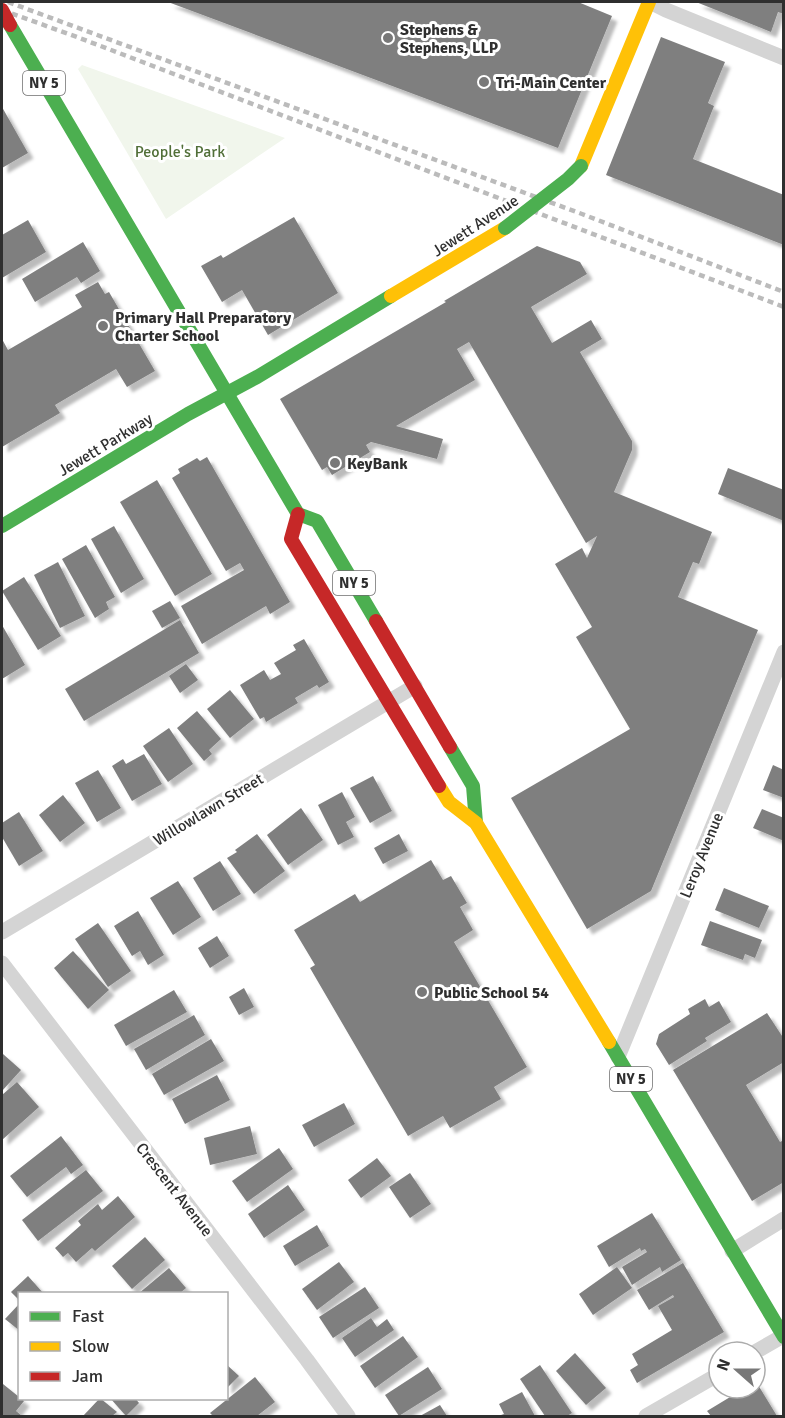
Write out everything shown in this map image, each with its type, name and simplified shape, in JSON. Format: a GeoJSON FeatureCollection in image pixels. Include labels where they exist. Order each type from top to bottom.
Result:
{"type":"FeatureCollection","features":[{"type":"Feature","properties":{"kind":"main road","name":"Jewett Avenue"},"geometry":{"type":"LineString","coordinates":[[227,393],[505,228],[568,179],[581,166],[650,2]]}},
{"type":"Feature","properties":{"kind":"main road","name":"NY 5"},"geometry":{"type":"LineString","coordinates":[[2,10],[9,33],[298,514],[317,522],[415,686],[473,786],[476,823]]}},
{"type":"Feature","properties":{"kind":"main road","name":"Jewett Parkway"},"geometry":{"type":"LineString","coordinates":[[2,526],[179,419],[227,393]]}},
{"type":"Feature","properties":{"kind":"main road","name":"NY 5"},"geometry":{"type":"LineString","coordinates":[[298,514],[291,539],[449,802],[476,823],[618,1057],[783,1337]]}},
{"type":"Feature","properties":{"kind":"street"},"geometry":{"type":"LineString","coordinates":[[650,2],[783,58]]}},
{"type":"Feature","properties":{"kind":"street","name":"Leroy Avenue"},"geometry":{"type":"LineString","coordinates":[[618,1057],[783,652]]}},
{"type":"Feature","properties":{"kind":"street","name":"Willowlawn Street"},"geometry":{"type":"LineString","coordinates":[[2,932],[415,686]]}},
{"type":"Feature","properties":{"kind":"street","name":"Crescent Avenue"},"geometry":{"type":"LineString","coordinates":[[2,963],[348,1416]]}},
{"type":"Feature","properties":{"kind":"street"},"geometry":{"type":"LineString","coordinates":[[732,1251],[783,1220]]}},
{"type":"Feature","properties":{"kind":"street"},"geometry":{"type":"LineString","coordinates":[[767,1346],[783,1337]]}},
{"type":"Feature","properties":{"kind":"street"},"geometry":{"type":"LineString","coordinates":[[646,1416],[707,1381]]}},
{"type":"Feature","properties":{"kind":"green space","name":"People's Park"},"geometry":{"type":"Polygon","coordinates":[[[82,65],[285,138],[166,219],[78,69],[82,65]]]}},
{"type":"Feature","properties":{"kind":"building","name":"Tri-Main Center"},"geometry":{"type":"Polygon","coordinates":[[[168,2],[578,2],[612,16],[558,148],[168,2]]]}},
{"type":"Feature","properties":{"kind":"building"},"geometry":{"type":"Polygon","coordinates":[[[696,2],[784,2],[784,14],[778,12],[771,32],[696,2]]]}},
{"type":"Feature","properties":{"kind":"building"},"geometry":{"type":"Polygon","coordinates":[[[661,37],[725,62],[708,103],[714,106],[693,159],[784,195],[784,245],[606,175],[661,37]]]}},
{"type":"Feature","properties":{"kind":"building"},"geometry":{"type":"Polygon","coordinates":[[[2,107],[28,153],[2,168],[2,107]]]}},
{"type":"Feature","properties":{"kind":"building"},"geometry":{"type":"Polygon","coordinates":[[[294,217],[338,293],[268,335],[242,290],[222,302],[201,266],[221,255],[223,258],[294,217]]]}},
{"type":"Feature","properties":{"kind":"building"},"geometry":{"type":"Polygon","coordinates":[[[28,220],[46,252],[2,278],[2,235],[28,220]]]}},
{"type":"Feature","properties":{"kind":"building"},"geometry":{"type":"Polygon","coordinates":[[[83,242],[100,271],[81,283],[77,277],[35,302],[22,279],[83,242]]]}},
{"type":"Feature","properties":{"kind":"building"},"geometry":{"type":"Polygon","coordinates":[[[537,246],[580,262],[587,274],[531,307],[552,343],[591,320],[602,339],[580,352],[632,441],[632,450],[614,492],[712,532],[699,564],[693,562],[678,597],[758,630],[651,891],[587,929],[511,798],[630,729],[576,637],[592,627],[555,564],[582,548],[587,558],[597,536],[586,543],[469,342],[457,349],[475,380],[396,426],[443,439],[437,459],[371,442],[366,445],[370,452],[332,475],[327,467],[322,470],[280,399],[537,246]]]}},
{"type":"Feature","properties":{"kind":"building"},"geometry":{"type":"Polygon","coordinates":[[[98,282],[105,294],[109,292],[155,371],[127,387],[116,369],[55,405],[60,413],[2,447],[2,339],[8,350],[82,307],[75,295],[98,282]]]}},
{"type":"Feature","properties":{"kind":"building"},"geometry":{"type":"Polygon","coordinates":[[[207,457],[290,602],[270,614],[266,606],[202,644],[181,606],[244,570],[240,563],[226,571],[172,478],[180,473],[178,469],[197,458],[200,461],[207,457]]]}},
{"type":"Feature","properties":{"kind":"building"},"geometry":{"type":"Polygon","coordinates":[[[728,468],[784,490],[784,521],[718,494],[728,468]]]}},
{"type":"Feature","properties":{"kind":"building"},"geometry":{"type":"Polygon","coordinates":[[[157,480],[212,574],[175,596],[120,502],[157,480]]]}},
{"type":"Feature","properties":{"kind":"building"},"geometry":{"type":"Polygon","coordinates":[[[114,526],[144,579],[121,593],[91,539],[114,526]]]}},
{"type":"Feature","properties":{"kind":"building"},"geometry":{"type":"Polygon","coordinates":[[[86,545],[115,597],[106,602],[109,609],[95,618],[62,559],[86,545]]]}},
{"type":"Feature","properties":{"kind":"building"},"geometry":{"type":"Polygon","coordinates":[[[58,562],[85,616],[60,628],[34,575],[58,562]]]}},
{"type":"Feature","properties":{"kind":"building"},"geometry":{"type":"Polygon","coordinates":[[[24,577],[61,636],[38,650],[2,591],[24,577]]]}},
{"type":"Feature","properties":{"kind":"building"},"geometry":{"type":"Polygon","coordinates":[[[170,601],[180,618],[162,628],[152,611],[170,601]]]}},
{"type":"Feature","properties":{"kind":"building"},"geometry":{"type":"Polygon","coordinates":[[[180,620],[199,653],[84,721],[65,689],[180,620]]]}},
{"type":"Feature","properties":{"kind":"building"},"geometry":{"type":"Polygon","coordinates":[[[2,625],[25,665],[2,679],[2,625]]]}},
{"type":"Feature","properties":{"kind":"building"},"geometry":{"type":"Polygon","coordinates":[[[304,639],[329,682],[319,688],[317,685],[295,698],[298,703],[266,722],[264,717],[260,719],[240,685],[264,670],[270,680],[281,674],[274,663],[296,650],[293,645],[304,639]]]}},
{"type":"Feature","properties":{"kind":"building"},"geometry":{"type":"Polygon","coordinates":[[[186,664],[198,680],[180,693],[169,676],[186,664]]]}},
{"type":"Feature","properties":{"kind":"building"},"geometry":{"type":"Polygon","coordinates":[[[230,690],[254,719],[230,738],[207,709],[230,690]]]}},
{"type":"Feature","properties":{"kind":"building"},"geometry":{"type":"Polygon","coordinates":[[[197,711],[221,739],[209,750],[212,754],[204,761],[177,728],[197,711]]]}},
{"type":"Feature","properties":{"kind":"building"},"geometry":{"type":"Polygon","coordinates":[[[169,728],[193,764],[168,782],[143,746],[169,728]]]}},
{"type":"Feature","properties":{"kind":"building"},"geometry":{"type":"Polygon","coordinates":[[[144,754],[162,784],[132,801],[112,766],[123,759],[126,764],[144,754]]]}},
{"type":"Feature","properties":{"kind":"building"},"geometry":{"type":"Polygon","coordinates":[[[773,765],[784,770],[784,798],[763,790],[773,765]]]}},
{"type":"Feature","properties":{"kind":"building"},"geometry":{"type":"Polygon","coordinates":[[[98,770],[121,808],[97,822],[75,783],[98,770]]]}},
{"type":"Feature","properties":{"kind":"building"},"geometry":{"type":"Polygon","coordinates":[[[373,776],[392,811],[370,823],[350,788],[373,776]]]}},
{"type":"Feature","properties":{"kind":"building"},"geometry":{"type":"Polygon","coordinates":[[[342,792],[355,817],[346,822],[354,837],[338,845],[318,805],[342,792]]]}},
{"type":"Feature","properties":{"kind":"building"},"geometry":{"type":"Polygon","coordinates":[[[63,795],[85,823],[60,842],[39,815],[63,795]]]}},
{"type":"Feature","properties":{"kind":"building"},"geometry":{"type":"Polygon","coordinates":[[[301,808],[323,840],[288,865],[267,835],[301,808]]]}},
{"type":"Feature","properties":{"kind":"building"},"geometry":{"type":"Polygon","coordinates":[[[762,809],[784,818],[784,841],[753,828],[762,809]]]}},
{"type":"Feature","properties":{"kind":"building"},"geometry":{"type":"Polygon","coordinates":[[[19,812],[43,851],[19,866],[2,837],[2,823],[19,812]]]}},
{"type":"Feature","properties":{"kind":"building"},"geometry":{"type":"Polygon","coordinates":[[[257,834],[285,871],[254,894],[227,858],[257,834]]]}},
{"type":"Feature","properties":{"kind":"building"},"geometry":{"type":"Polygon","coordinates":[[[399,834],[408,851],[383,864],[374,848],[399,834]]]}},
{"type":"Feature","properties":{"kind":"building"},"geometry":{"type":"Polygon","coordinates":[[[431,860],[443,880],[451,876],[467,903],[460,907],[473,930],[454,942],[527,1067],[494,1087],[501,1099],[450,1128],[443,1116],[408,1136],[310,968],[315,965],[294,930],[355,894],[360,902],[431,860]]]}},
{"type":"Feature","properties":{"kind":"building"},"geometry":{"type":"Polygon","coordinates":[[[220,861],[241,894],[213,911],[193,878],[220,861]]]}},
{"type":"Feature","properties":{"kind":"building"},"geometry":{"type":"Polygon","coordinates":[[[178,881],[201,917],[173,935],[150,898],[178,881]]]}},
{"type":"Feature","properties":{"kind":"building"},"geometry":{"type":"Polygon","coordinates":[[[724,888],[769,906],[759,928],[715,910],[724,888]]]}},
{"type":"Feature","properties":{"kind":"building"},"geometry":{"type":"Polygon","coordinates":[[[138,911],[164,955],[148,965],[140,951],[132,956],[114,926],[138,911]]]}},
{"type":"Feature","properties":{"kind":"building"},"geometry":{"type":"Polygon","coordinates":[[[710,921],[762,940],[755,958],[745,954],[743,960],[701,945],[710,921]]]}},
{"type":"Feature","properties":{"kind":"building"},"geometry":{"type":"Polygon","coordinates":[[[98,923],[131,971],[108,987],[75,939],[98,923]]]}},
{"type":"Feature","properties":{"kind":"building"},"geometry":{"type":"Polygon","coordinates":[[[217,936],[229,956],[210,968],[198,948],[217,936]]]}},
{"type":"Feature","properties":{"kind":"building"},"geometry":{"type":"Polygon","coordinates":[[[73,951],[109,990],[88,1009],[54,968],[73,951]]]}},
{"type":"Feature","properties":{"kind":"building"},"geometry":{"type":"Polygon","coordinates":[[[244,988],[254,1007],[239,1015],[229,997],[244,988]]]}},
{"type":"Feature","properties":{"kind":"building"},"geometry":{"type":"Polygon","coordinates":[[[174,990],[187,1012],[126,1046],[114,1025],[174,990]]]}},
{"type":"Feature","properties":{"kind":"building"},"geometry":{"type":"Polygon","coordinates":[[[705,999],[709,1007],[719,1001],[731,1022],[705,1038],[707,1041],[669,1065],[656,1044],[659,1034],[690,1014],[688,1009],[705,999]]]}},
{"type":"Feature","properties":{"kind":"building"},"geometry":{"type":"Polygon","coordinates":[[[767,1013],[784,1039],[784,1062],[746,1085],[780,1142],[784,1140],[784,1182],[752,1201],[673,1070],[767,1013]]]}},
{"type":"Feature","properties":{"kind":"building"},"geometry":{"type":"Polygon","coordinates":[[[194,1015],[205,1035],[146,1070],[134,1049],[194,1015]]]}},
{"type":"Feature","properties":{"kind":"building"},"geometry":{"type":"Polygon","coordinates":[[[211,1039],[224,1061],[164,1095],[152,1074],[211,1039]]]}},
{"type":"Feature","properties":{"kind":"building"},"geometry":{"type":"Polygon","coordinates":[[[2,1055],[21,1070],[2,1091],[2,1055]]]}},
{"type":"Feature","properties":{"kind":"building"},"geometry":{"type":"Polygon","coordinates":[[[217,1075],[230,1100],[185,1124],[172,1099],[217,1075]]]}},
{"type":"Feature","properties":{"kind":"building"},"geometry":{"type":"Polygon","coordinates":[[[17,1082],[39,1107],[2,1140],[2,1095],[17,1082]]]}},
{"type":"Feature","properties":{"kind":"building"},"geometry":{"type":"Polygon","coordinates":[[[344,1103],[355,1124],[314,1147],[302,1125],[344,1103]]]}},
{"type":"Feature","properties":{"kind":"building"},"geometry":{"type":"Polygon","coordinates":[[[250,1126],[257,1154],[210,1165],[204,1138],[250,1126]]]}},
{"type":"Feature","properties":{"kind":"building"},"geometry":{"type":"Polygon","coordinates":[[[61,1136],[83,1165],[71,1174],[66,1167],[27,1197],[10,1176],[61,1136]]]}},
{"type":"Feature","properties":{"kind":"building"},"geometry":{"type":"Polygon","coordinates":[[[279,1148],[293,1169],[247,1202],[232,1181],[279,1148]]]}},
{"type":"Feature","properties":{"kind":"building"},"geometry":{"type":"Polygon","coordinates":[[[377,1158],[391,1176],[361,1198],[348,1180],[377,1158]]]}},
{"type":"Feature","properties":{"kind":"building"},"geometry":{"type":"Polygon","coordinates":[[[86,1170],[103,1191],[38,1241],[22,1220],[86,1170]]]}},
{"type":"Feature","properties":{"kind":"building"},"geometry":{"type":"Polygon","coordinates":[[[410,1173],[431,1204],[410,1218],[389,1187],[410,1173]]]}},
{"type":"Feature","properties":{"kind":"building"},"geometry":{"type":"Polygon","coordinates":[[[288,1185],[305,1210],[264,1238],[248,1214],[288,1185]]]}},
{"type":"Feature","properties":{"kind":"building"},"geometry":{"type":"Polygon","coordinates":[[[118,1196],[135,1217],[95,1251],[92,1248],[76,1262],[68,1253],[63,1257],[55,1248],[81,1225],[78,1221],[98,1204],[102,1210],[118,1196]]]}},
{"type":"Feature","properties":{"kind":"building"},"geometry":{"type":"Polygon","coordinates":[[[652,1213],[681,1260],[662,1272],[660,1267],[632,1285],[622,1267],[647,1252],[645,1249],[641,1251],[640,1248],[609,1267],[597,1246],[652,1213]]]}},
{"type":"Feature","properties":{"kind":"building"},"geometry":{"type":"Polygon","coordinates":[[[317,1225],[329,1246],[295,1266],[283,1246],[317,1225]]]}},
{"type":"Feature","properties":{"kind":"building"},"geometry":{"type":"Polygon","coordinates":[[[145,1237],[165,1260],[132,1289],[112,1266],[145,1237]]]}},
{"type":"Feature","properties":{"kind":"building"},"geometry":{"type":"Polygon","coordinates":[[[339,1262],[354,1282],[317,1310],[302,1289],[339,1262]]]}},
{"type":"Feature","properties":{"kind":"building"},"geometry":{"type":"Polygon","coordinates":[[[683,1263],[724,1332],[637,1383],[630,1370],[638,1365],[632,1354],[672,1330],[658,1306],[674,1297],[673,1295],[649,1310],[637,1290],[683,1263]]]}},
{"type":"Feature","properties":{"kind":"building"},"geometry":{"type":"Polygon","coordinates":[[[617,1267],[632,1288],[593,1315],[579,1294],[617,1267]]]}},
{"type":"Feature","properties":{"kind":"building"},"geometry":{"type":"Polygon","coordinates":[[[169,1268],[186,1288],[181,1292],[140,1292],[169,1268]]]}},
{"type":"Feature","properties":{"kind":"building"},"geometry":{"type":"Polygon","coordinates":[[[28,1276],[42,1292],[18,1292],[18,1299],[11,1292],[28,1276]]]}},
{"type":"Feature","properties":{"kind":"building"},"geometry":{"type":"Polygon","coordinates":[[[365,1287],[379,1308],[333,1338],[319,1317],[365,1287]]]}},
{"type":"Feature","properties":{"kind":"building"},"geometry":{"type":"Polygon","coordinates":[[[18,1305],[18,1329],[5,1319],[18,1305]]]}},
{"type":"Feature","properties":{"kind":"building"},"geometry":{"type":"Polygon","coordinates":[[[371,1318],[377,1327],[387,1319],[394,1330],[355,1357],[342,1338],[371,1318]]]}},
{"type":"Feature","properties":{"kind":"building"},"geometry":{"type":"Polygon","coordinates":[[[403,1336],[418,1357],[375,1388],[360,1366],[403,1336]]]}},
{"type":"Feature","properties":{"kind":"building"},"geometry":{"type":"Polygon","coordinates":[[[575,1353],[606,1388],[586,1405],[556,1371],[575,1353]]]}},
{"type":"Feature","properties":{"kind":"building"},"geometry":{"type":"Polygon","coordinates":[[[540,1365],[572,1413],[567,1416],[545,1416],[520,1379],[540,1365]]]}},
{"type":"Feature","properties":{"kind":"building"},"geometry":{"type":"Polygon","coordinates":[[[228,1366],[239,1376],[228,1387],[228,1366]]]}},
{"type":"Feature","properties":{"kind":"building"},"geometry":{"type":"Polygon","coordinates":[[[428,1367],[442,1389],[399,1416],[385,1395],[428,1367]]]}},
{"type":"Feature","properties":{"kind":"building"},"geometry":{"type":"Polygon","coordinates":[[[255,1377],[275,1402],[257,1416],[213,1416],[210,1413],[255,1377]]]}},
{"type":"Feature","properties":{"kind":"building"},"geometry":{"type":"Polygon","coordinates":[[[3,1384],[18,1396],[18,1400],[24,1401],[16,1411],[22,1416],[2,1416],[3,1384]]]}},
{"type":"Feature","properties":{"kind":"building"},"geometry":{"type":"Polygon","coordinates":[[[522,1392],[535,1416],[498,1416],[504,1414],[499,1404],[522,1392]]]}},
{"type":"Feature","properties":{"kind":"building"},"geometry":{"type":"Polygon","coordinates":[[[98,1400],[102,1400],[117,1412],[112,1416],[83,1416],[98,1400]]]}},
{"type":"Feature","properties":{"kind":"building"},"geometry":{"type":"Polygon","coordinates":[[[112,1400],[137,1400],[139,1403],[126,1416],[112,1400]]]}},
{"type":"Feature","properties":{"kind":"building"},"geometry":{"type":"Polygon","coordinates":[[[725,1400],[767,1400],[777,1416],[711,1416],[707,1411],[725,1400]]]}},
{"type":"Feature","properties":{"kind":"building"},"geometry":{"type":"Polygon","coordinates":[[[440,1405],[447,1416],[420,1416],[440,1405]]]}},
{"type":"Feature","properties":{"kind":"railway"},"geometry":{"type":"LineString","coordinates":[[8,2],[582,214],[784,292]]}},
{"type":"Feature","properties":{"kind":"railway"},"geometry":{"type":"LineString","coordinates":[[2,10],[784,307]]}},
{"type":"Feature","properties":{"kind":"traffic: fast"},"geometry":{"type":"LineString","coordinates":[[10,25],[298,514],[317,521],[376,621]]}},
{"type":"Feature","properties":{"kind":"traffic: fast"},"geometry":{"type":"LineString","coordinates":[[505,228],[568,179],[581,166]]}},
{"type":"Feature","properties":{"kind":"traffic: fast"},"geometry":{"type":"LineString","coordinates":[[2,526],[391,296]]}},
{"type":"Feature","properties":{"kind":"traffic: fast"},"geometry":{"type":"LineString","coordinates":[[450,747],[473,786],[476,823]]}},
{"type":"Feature","properties":{"kind":"traffic: fast"},"geometry":{"type":"LineString","coordinates":[[609,1042],[784,1337]]}},
{"type":"Feature","properties":{"kind":"traffic: slow"},"geometry":{"type":"LineString","coordinates":[[581,166],[649,2]]}},
{"type":"Feature","properties":{"kind":"traffic: slow"},"geometry":{"type":"LineString","coordinates":[[391,296],[505,228]]}},
{"type":"Feature","properties":{"kind":"traffic: slow"},"geometry":{"type":"LineString","coordinates":[[439,786],[449,802],[476,823],[609,1042]]}},
{"type":"Feature","properties":{"kind":"traffic: jam"},"geometry":{"type":"LineString","coordinates":[[2,10],[10,25]]}},
{"type":"Feature","properties":{"kind":"traffic: jam"},"geometry":{"type":"LineString","coordinates":[[298,514],[291,539],[439,786]]}},
{"type":"Feature","properties":{"kind":"traffic: jam"},"geometry":{"type":"LineString","coordinates":[[376,621],[450,747]]}},
{"type":"Feature","properties":{"kind":"place","name":"Stephens & Stephens, LLP"},"geometry":{"type":"Point","coordinates":[388,38]}},
{"type":"Feature","properties":{"kind":"place","name":"Tri-Main Center"},"geometry":{"type":"Point","coordinates":[484,82]}},
{"type":"Feature","properties":{"kind":"place","name":"Primary Hall Preparatory Charter School"},"geometry":{"type":"Point","coordinates":[103,326]}},
{"type":"Feature","properties":{"kind":"place","name":"KeyBank"},"geometry":{"type":"Point","coordinates":[335,463]}},
{"type":"Feature","properties":{"kind":"place","name":"Public School 54"},"geometry":{"type":"Point","coordinates":[422,992]}}]}
